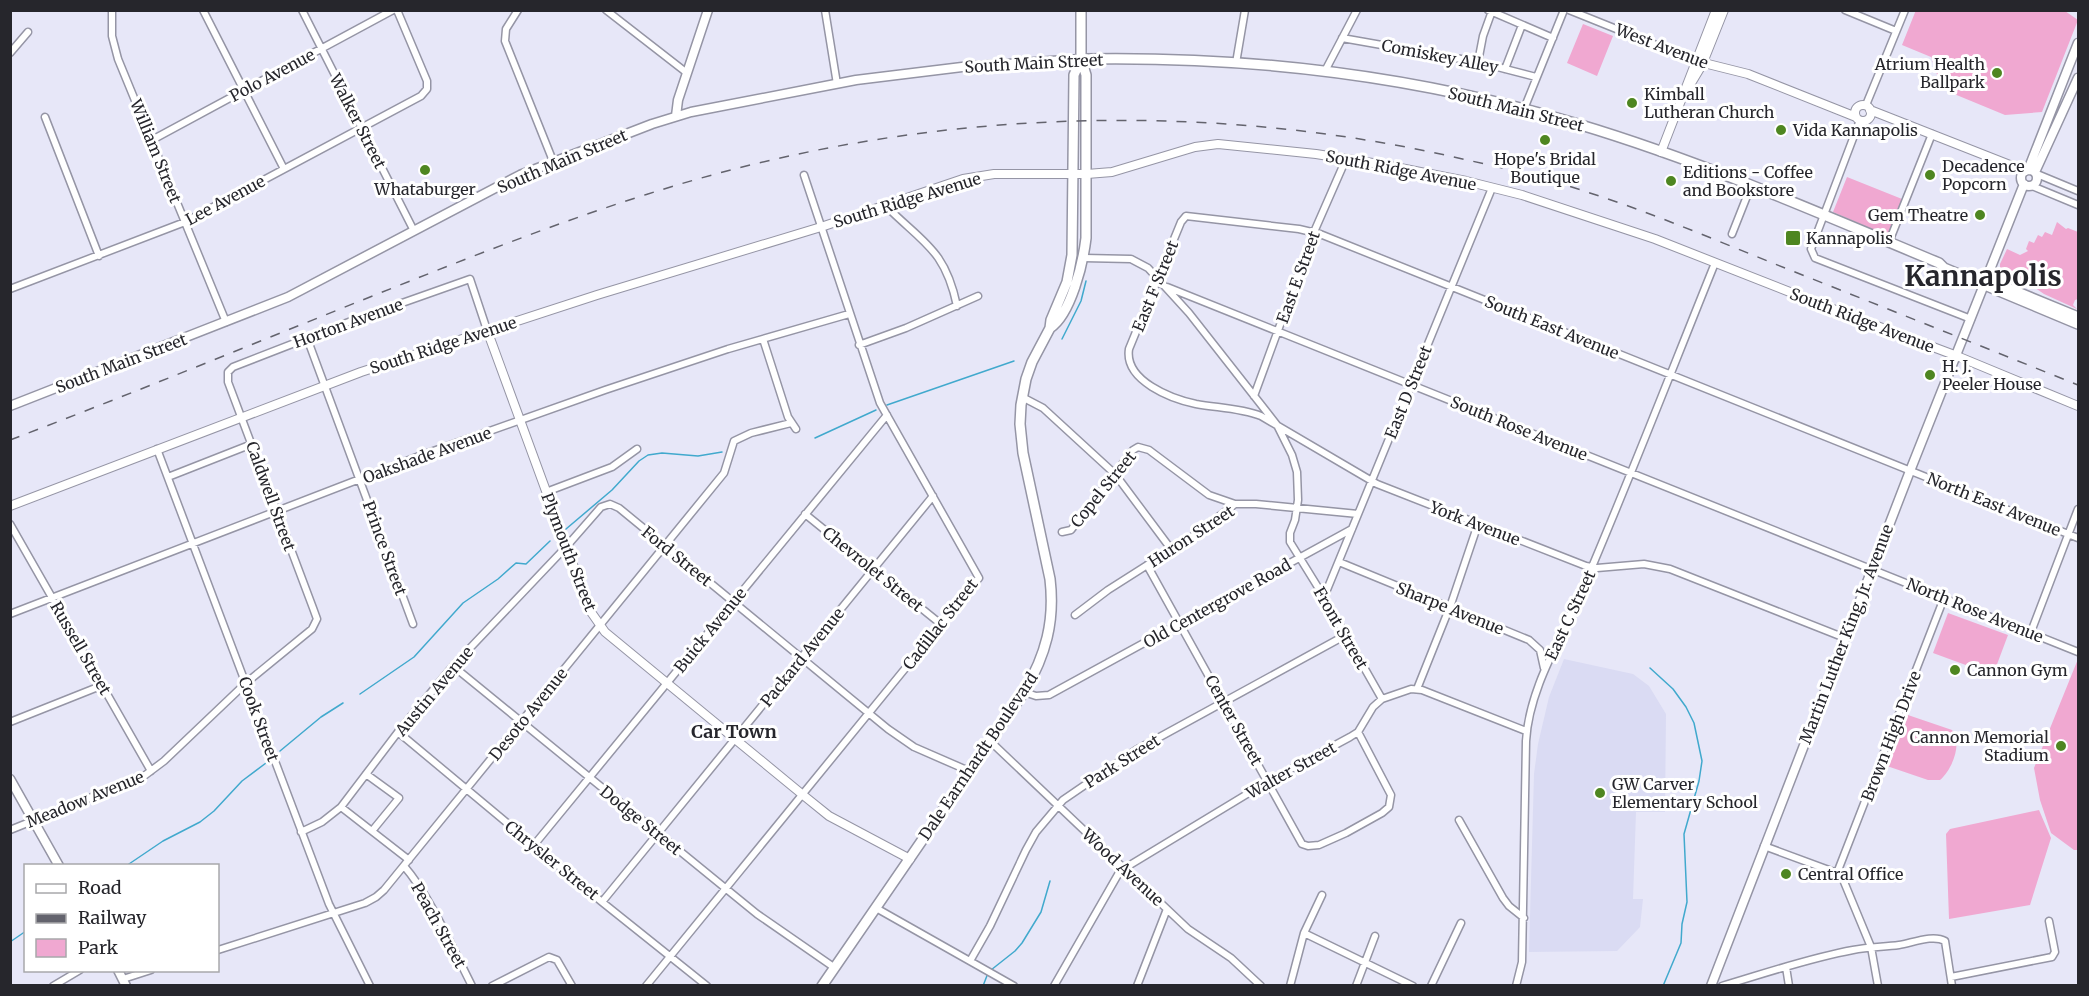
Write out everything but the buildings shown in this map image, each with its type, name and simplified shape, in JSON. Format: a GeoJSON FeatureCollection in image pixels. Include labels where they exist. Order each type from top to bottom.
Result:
{"type":"FeatureCollection","features":[{"type":"Feature","properties":{"kind":"main road"},"geometry":{"type":"LineString","coordinates":[[676,116],[678,100],[708,10]]}},
{"type":"Feature","properties":{"kind":"main road","name":"Dale Earnhardt Boulevard"},"geometry":{"type":"LineString","coordinates":[[1050,328],[1057,323],[1070,297],[1084,258],[1086,238],[1086,75],[1081,59],[1081,10]]}},
{"type":"Feature","properties":{"kind":"main road"},"geometry":{"type":"LineString","coordinates":[[2031,172],[2079,43]]}},
{"type":"Feature","properties":{"kind":"main road","name":"South Main Street"},"geometry":{"type":"LineString","coordinates":[[10,406],[288,297],[501,184],[553,161],[676,116],[837,84],[962,67],[1081,59],[1236,63],[1325,71],[1443,91],[1524,108],[1661,152],[1751,186],[1939,263],[1942,267],[1985,282],[2079,324]]}},
{"type":"Feature","properties":{"kind":"main road","name":"Dale Earnhardt Boulevard"},"geometry":{"type":"LineString","coordinates":[[826,984],[1024,692],[1035,674],[1045,649],[1050,630],[1052,602],[1050,579],[1022,447],[1020,424],[1022,397],[1032,362],[1050,328],[1051,320],[1067,282],[1072,255],[1074,75],[1081,59]]}},
{"type":"Feature","properties":{"kind":"main road"},"geometry":{"type":"LineString","coordinates":[[2031,172],[2037,182],[2028,185],[2021,178],[2031,172],[2079,78]]}},
{"type":"Feature","properties":{"kind":"main road","name":"Martin Luther King, Jr. Avenue"},"geometry":{"type":"LineString","coordinates":[[1711,986],[1871,569],[1985,282],[2028,185]]}},
{"type":"Feature","properties":{"kind":"main road"},"geometry":{"type":"LineString","coordinates":[[1074,219],[1079,253],[1084,258]]}},
{"type":"Feature","properties":{"kind":"main road"},"geometry":{"type":"LineString","coordinates":[[1985,282],[2079,317]]}},
{"type":"Feature","properties":{"kind":"main road"},"geometry":{"type":"LineString","coordinates":[[10,779],[58,864]]}},
{"type":"Feature","properties":{"kind":"street","name":"William Street"},"geometry":{"type":"LineString","coordinates":[[112,10],[112,36],[118,59],[226,322]]}},
{"type":"Feature","properties":{"kind":"street"},"geometry":{"type":"LineString","coordinates":[[203,10],[284,170]]}},
{"type":"Feature","properties":{"kind":"street","name":"Walker Street"},"geometry":{"type":"LineString","coordinates":[[302,10],[414,231]]}},
{"type":"Feature","properties":{"kind":"street","name":"Polo Avenue"},"geometry":{"type":"LineString","coordinates":[[152,140],[395,10]]}},
{"type":"Feature","properties":{"kind":"street","name":"Lee Avenue"},"geometry":{"type":"LineString","coordinates":[[10,290],[185,222],[421,96],[428,87],[395,10]]}},
{"type":"Feature","properties":{"kind":"street"},"geometry":{"type":"LineString","coordinates":[[518,10],[506,29],[505,41],[553,161]]}},
{"type":"Feature","properties":{"kind":"street"},"geometry":{"type":"LineString","coordinates":[[606,10],[687,73]]}},
{"type":"Feature","properties":{"kind":"street"},"geometry":{"type":"LineString","coordinates":[[825,10],[837,84]]}},
{"type":"Feature","properties":{"kind":"street"},"geometry":{"type":"LineString","coordinates":[[1236,63],[1245,10]]}},
{"type":"Feature","properties":{"kind":"street"},"geometry":{"type":"LineString","coordinates":[[1325,71],[1357,10]]}},
{"type":"Feature","properties":{"kind":"street"},"geometry":{"type":"LineString","coordinates":[[1524,108],[1564,10]]}},
{"type":"Feature","properties":{"kind":"street","name":"West Avenue"},"geometry":{"type":"LineString","coordinates":[[1569,10],[1699,62],[1748,74],[1858,119]]}},
{"type":"Feature","properties":{"kind":"street"},"geometry":{"type":"LineString","coordinates":[[1699,62],[1716,10]]}},
{"type":"Feature","properties":{"kind":"street"},"geometry":{"type":"LineString","coordinates":[[1661,152],[1687,88],[1724,10]]}},
{"type":"Feature","properties":{"kind":"street"},"geometry":{"type":"LineString","coordinates":[[1845,10],[1896,31]]}},
{"type":"Feature","properties":{"kind":"street"},"geometry":{"type":"LineString","coordinates":[[1858,119],[1869,118],[1868,107],[1905,10]]}},
{"type":"Feature","properties":{"kind":"street"},"geometry":{"type":"LineString","coordinates":[[1478,62],[1491,11],[1553,38]]}},
{"type":"Feature","properties":{"kind":"street"},"geometry":{"type":"LineString","coordinates":[[1505,69],[1522,25]]}},
{"type":"Feature","properties":{"kind":"street"},"geometry":{"type":"LineString","coordinates":[[10,52],[28,32]]}},
{"type":"Feature","properties":{"kind":"street","name":"Comiskey Alley"},"geometry":{"type":"LineString","coordinates":[[1342,38],[1478,62],[1536,77]]}},
{"type":"Feature","properties":{"kind":"street"},"geometry":{"type":"LineString","coordinates":[[1971,319],[1815,258],[1811,249],[1858,119],[1855,112],[1857,107],[1868,107],[2079,191]]}},
{"type":"Feature","properties":{"kind":"street"},"geometry":{"type":"LineString","coordinates":[[45,117],[99,256]]}},
{"type":"Feature","properties":{"kind":"street"},"geometry":{"type":"LineString","coordinates":[[1889,242],[1932,134]]}},
{"type":"Feature","properties":{"kind":"street","name":"South Ridge Avenue"},"geometry":{"type":"LineString","coordinates":[[10,506],[324,386],[487,330],[981,175],[1087,174],[1126,169],[1195,147],[1218,144],[1316,154],[1396,167],[1492,188],[1596,218],[1957,356],[2079,406]]}},
{"type":"Feature","properties":{"kind":"street","name":"East E Street"},"geometry":{"type":"LineString","coordinates":[[1254,396],[1314,232],[1347,159]]}},
{"type":"Feature","properties":{"kind":"street","name":"Cadillac Street"},"geometry":{"type":"LineString","coordinates":[[646,986],[979,578],[886,415],[873,386],[804,175]]}},
{"type":"Feature","properties":{"kind":"street"},"geometry":{"type":"LineString","coordinates":[[2028,185],[2079,205]]}},
{"type":"Feature","properties":{"kind":"street"},"geometry":{"type":"LineString","coordinates":[[1732,234],[1751,186]]}},
{"type":"Feature","properties":{"kind":"street","name":"East D Street"},"geometry":{"type":"LineString","coordinates":[[1324,597],[1492,188]]}},
{"type":"Feature","properties":{"kind":"street"},"geometry":{"type":"LineString","coordinates":[[886,206],[923,239],[937,255],[949,277],[957,306]]}},
{"type":"Feature","properties":{"kind":"street","name":"South East Avenue"},"geometry":{"type":"LineString","coordinates":[[1186,216],[1314,232],[1910,471]]}},
{"type":"Feature","properties":{"kind":"street","name":"East F Street"},"geometry":{"type":"LineString","coordinates":[[1129,358],[1132,340],[1181,222],[1186,216]]}},
{"type":"Feature","properties":{"kind":"street","name":"Old Centergrove Road"},"geometry":{"type":"LineString","coordinates":[[1024,692],[1036,696],[1049,695],[1299,557],[1289,536],[1298,508],[1299,490],[1295,464],[1277,425],[1167,287],[1144,265],[1131,259],[1084,258]]}},
{"type":"Feature","properties":{"kind":"street","name":"East C Street"},"geometry":{"type":"LineString","coordinates":[[1516,986],[1522,963],[1524,918],[1526,731],[1545,669],[1592,567],[1715,263]]}},
{"type":"Feature","properties":{"kind":"street","name":"Plymouth Street"},"geometry":{"type":"LineString","coordinates":[[470,279],[566,547],[591,612],[599,625],[666,684],[802,795],[830,816],[910,859]]}},
{"type":"Feature","properties":{"kind":"street","name":"Horton Avenue"},"geometry":{"type":"LineString","coordinates":[[228,372],[237,365],[307,338],[470,279]]}},
{"type":"Feature","properties":{"kind":"street","name":"South Rose Avenue"},"geometry":{"type":"LineString","coordinates":[[1167,287],[1871,569]]}},
{"type":"Feature","properties":{"kind":"street"},"geometry":{"type":"LineString","coordinates":[[859,345],[906,328],[978,296]]}},
{"type":"Feature","properties":{"kind":"street","name":"Oakshade Avenue"},"geometry":{"type":"LineString","coordinates":[[10,614],[520,420],[616,386],[849,314]]}},
{"type":"Feature","properties":{"kind":"street","name":"Prince Street"},"geometry":{"type":"LineString","coordinates":[[307,338],[413,624]]}},
{"type":"Feature","properties":{"kind":"street"},"geometry":{"type":"LineString","coordinates":[[763,339],[791,423],[796,429]]}},
{"type":"Feature","properties":{"kind":"street","name":"York Avenue"},"geometry":{"type":"LineString","coordinates":[[1129,358],[1131,367],[1139,377],[1179,399],[1254,414],[1277,425],[1371,481],[1478,524],[1592,567],[1644,564],[1671,569],[1845,638]]}},
{"type":"Feature","properties":{"kind":"street","name":"Caldwell Street"},"geometry":{"type":"LineString","coordinates":[[228,372],[228,382],[317,619]]}},
{"type":"Feature","properties":{"kind":"street"},"geometry":{"type":"LineString","coordinates":[[1022,397],[1043,408],[1115,474],[1170,549]]}},
{"type":"Feature","properties":{"kind":"street","name":"Buick Avenue"},"geometry":{"type":"LineString","coordinates":[[534,845],[886,415]]}},
{"type":"Feature","properties":{"kind":"street","name":"Desoto Avenue"},"geometry":{"type":"LineString","coordinates":[[219,950],[365,903],[376,897],[409,860],[724,473],[734,441],[751,433],[791,423]]}},
{"type":"Feature","properties":{"kind":"street"},"geometry":{"type":"LineString","coordinates":[[168,477],[252,444]]}},
{"type":"Feature","properties":{"kind":"street","name":"Copel Street"},"geometry":{"type":"LineString","coordinates":[[1062,532],[1071,530],[1133,450],[1138,447],[1143,447],[1209,495],[1235,504]]}},
{"type":"Feature","properties":{"kind":"street","name":"Cook Street"},"geometry":{"type":"LineString","coordinates":[[157,449],[333,913],[370,986]]}},
{"type":"Feature","properties":{"kind":"street"},"geometry":{"type":"LineString","coordinates":[[546,492],[612,467],[637,449]]}},
{"type":"Feature","properties":{"kind":"street","name":"North East Avenue"},"geometry":{"type":"LineString","coordinates":[[1910,471],[2079,538]]}},
{"type":"Feature","properties":{"kind":"street","name":"Packard Avenue"},"geometry":{"type":"LineString","coordinates":[[602,902],[933,496]]}},
{"type":"Feature","properties":{"kind":"street","name":"Ford Street"},"geometry":{"type":"LineString","coordinates":[[566,547],[601,507],[610,504],[619,508],[869,713],[914,747],[969,771]]}},
{"type":"Feature","properties":{"kind":"street","name":"Huron Street"},"geometry":{"type":"LineString","coordinates":[[1075,615],[1108,590],[1227,513],[1235,504],[1358,514]]}},
{"type":"Feature","properties":{"kind":"street"},"geometry":{"type":"LineString","coordinates":[[2031,632],[2079,508]]}},
{"type":"Feature","properties":{"kind":"street","name":"Chevrolet Street"},"geometry":{"type":"LineString","coordinates":[[805,514],[942,625]]}},
{"type":"Feature","properties":{"kind":"street","name":"Russell Street"},"geometry":{"type":"LineString","coordinates":[[10,524],[151,771]]}},
{"type":"Feature","properties":{"kind":"street"},"geometry":{"type":"LineString","coordinates":[[1417,689],[1449,608],[1478,524]]}},
{"type":"Feature","properties":{"kind":"street"},"geometry":{"type":"LineString","coordinates":[[1299,557],[1352,529]]}},
{"type":"Feature","properties":{"kind":"street","name":"Austin Avenue"},"geometry":{"type":"LineString","coordinates":[[301,832],[322,822],[341,807],[398,732],[453,666],[566,547]]}},
{"type":"Feature","properties":{"kind":"street","name":"Front Street"},"geometry":{"type":"LineString","coordinates":[[1299,557],[1382,699]]}},
{"type":"Feature","properties":{"kind":"street","name":"Sharpe Avenue"},"geometry":{"type":"LineString","coordinates":[[1339,562],[1529,640],[1540,650],[1545,669]]}},
{"type":"Feature","properties":{"kind":"street","name":"Center Street"},"geometry":{"type":"LineString","coordinates":[[1148,565],[1302,844],[1319,845],[1383,813],[1389,807],[1391,801],[1388,787],[1358,732]]}},
{"type":"Feature","properties":{"kind":"street","name":"North Rose Avenue"},"geometry":{"type":"LineString","coordinates":[[1871,569],[2079,652]]}},
{"type":"Feature","properties":{"kind":"street","name":"Brown High Drive"},"geometry":{"type":"LineString","coordinates":[[1837,873],[1944,598]]}},
{"type":"Feature","properties":{"kind":"street","name":"Meadow Avenue"},"geometry":{"type":"LineString","coordinates":[[10,830],[111,790],[151,771],[246,683],[312,629],[317,619]]}},
{"type":"Feature","properties":{"kind":"street","name":"Park Street"},"geometry":{"type":"LineString","coordinates":[[970,961],[990,926],[1036,832],[1057,805],[1136,750],[1346,635]]}},
{"type":"Feature","properties":{"kind":"street","name":"Dodge Street"},"geometry":{"type":"LineString","coordinates":[[453,666],[725,889],[835,968]]}},
{"type":"Feature","properties":{"kind":"street"},"geometry":{"type":"LineString","coordinates":[[10,722],[103,685]]}},
{"type":"Feature","properties":{"kind":"street"},"geometry":{"type":"LineString","coordinates":[[1382,699],[1417,689],[1526,731]]}},
{"type":"Feature","properties":{"kind":"street","name":"Walter Street"},"geometry":{"type":"LineString","coordinates":[[1054,986],[1115,876],[1268,782],[1358,732],[1373,707],[1382,699]]}},
{"type":"Feature","properties":{"kind":"street","name":"Chrysler Street"},"geometry":{"type":"LineString","coordinates":[[398,732],[707,986]]}},
{"type":"Feature","properties":{"kind":"street","name":"Wood Avenue"},"geometry":{"type":"LineString","coordinates":[[990,741],[1188,929],[1231,958],[1261,986]]}},
{"type":"Feature","properties":{"kind":"street"},"geometry":{"type":"LineString","coordinates":[[366,774],[399,798],[372,831]]}},
{"type":"Feature","properties":{"kind":"street"},"geometry":{"type":"LineString","coordinates":[[341,807],[409,860]]}},
{"type":"Feature","properties":{"kind":"street"},"geometry":{"type":"LineString","coordinates":[[1459,820],[1503,898],[1524,918]]}},
{"type":"Feature","properties":{"kind":"street"},"geometry":{"type":"LineString","coordinates":[[1764,846],[1837,873],[1842,877],[1871,947],[1878,986]]}},
{"type":"Feature","properties":{"kind":"street","name":"Peach Street"},"geometry":{"type":"LineString","coordinates":[[404,866],[425,897],[472,986]]}},
{"type":"Feature","properties":{"kind":"street"},"geometry":{"type":"LineString","coordinates":[[1290,986],[1304,933],[1322,895]]}},
{"type":"Feature","properties":{"kind":"street"},"geometry":{"type":"LineString","coordinates":[[876,908],[1014,986]]}},
{"type":"Feature","properties":{"kind":"street"},"geometry":{"type":"LineString","coordinates":[[1137,986],[1167,909]]}},
{"type":"Feature","properties":{"kind":"street"},"geometry":{"type":"LineString","coordinates":[[1951,977],[2052,957],[2055,952],[2049,921]]}},
{"type":"Feature","properties":{"kind":"street"},"geometry":{"type":"LineString","coordinates":[[1431,986],[1461,923]]}},
{"type":"Feature","properties":{"kind":"street"},"geometry":{"type":"LineString","coordinates":[[1304,933],[1413,986]]}},
{"type":"Feature","properties":{"kind":"street"},"geometry":{"type":"LineString","coordinates":[[1356,986],[1375,936]]}},
{"type":"Feature","properties":{"kind":"street"},"geometry":{"type":"LineString","coordinates":[[1722,986],[1833,954],[1934,939],[1945,941],[1952,986]]}},
{"type":"Feature","properties":{"kind":"street"},"geometry":{"type":"LineString","coordinates":[[492,986],[549,957],[557,960],[572,986]]}},
{"type":"Feature","properties":{"kind":"street"},"geometry":{"type":"LineString","coordinates":[[1786,967],[1789,986]]}},
{"type":"Feature","properties":{"kind":"street"},"geometry":{"type":"LineString","coordinates":[[53,986],[77,972]]}},
{"type":"Feature","properties":{"kind":"street"},"geometry":{"type":"LineString","coordinates":[[125,982],[147,972]]}},
{"type":"Feature","properties":{"kind":"shaded area","name":"GW Carver Elementary School"},"geometry":{"type":"Polygon","coordinates":[[[1564,659],[1633,674],[1649,686],[1666,714],[1665,812],[1636,812],[1633,899],[1643,899],[1640,927],[1617,951],[1529,952],[1534,774],[1538,744],[1549,697],[1564,659]]]}},
{"type":"Feature","properties":{"kind":"green space","name":"Atrium Health Ballpark"},"geometry":{"type":"Polygon","coordinates":[[[1916,10],[2065,11],[2078,20],[2042,112],[2005,115],[1942,89],[1931,57],[1902,45],[1916,10]]]}},
{"type":"Feature","properties":{"kind":"green space"},"geometry":{"type":"Polygon","coordinates":[[[1583,24],[1613,36],[1597,76],[1567,63],[1583,24]]]}},
{"type":"Feature","properties":{"kind":"green space"},"geometry":{"type":"Polygon","coordinates":[[[1847,177],[1902,199],[1888,236],[1833,212],[1847,177]]]}},
{"type":"Feature","properties":{"kind":"green space"},"geometry":{"type":"Polygon","coordinates":[[[2057,222],[2066,229],[2078,232],[2078,299],[2073,305],[2077,309],[2044,294],[2031,285],[2005,278],[2000,273],[2000,264],[2007,249],[2020,255],[2028,251],[2026,249],[2029,241],[2034,243],[2038,235],[2042,237],[2045,232],[2052,235],[2057,222]]]}},
{"type":"Feature","properties":{"kind":"green space"},"geometry":{"type":"Polygon","coordinates":[[[1948,613],[2008,635],[1993,675],[1933,653],[1948,613]]]}},
{"type":"Feature","properties":{"kind":"green space","name":"Cannon Memorial Stadium"},"geometry":{"type":"Polygon","coordinates":[[[2078,659],[2078,850],[2074,850],[2051,833],[2040,800],[2034,768],[2078,659]]]}},
{"type":"Feature","properties":{"kind":"green space"},"geometry":{"type":"Polygon","coordinates":[[[1905,714],[1952,730],[1955,735],[1955,756],[1940,780],[1928,780],[1884,765],[1905,714]]]}},
{"type":"Feature","properties":{"kind":"green space"},"geometry":{"type":"Polygon","coordinates":[[[2039,810],[2051,838],[2030,905],[1949,919],[1946,834],[1950,829],[2039,810]]]}},
{"type":"Feature","properties":{"kind":"waterway"},"geometry":{"type":"LineString","coordinates":[[1062,339],[1081,301],[1086,281]]}},
{"type":"Feature","properties":{"kind":"waterway"},"geometry":{"type":"LineString","coordinates":[[887,405],[1014,361]]}},
{"type":"Feature","properties":{"kind":"waterway"},"geometry":{"type":"LineString","coordinates":[[815,438],[876,410]]}},
{"type":"Feature","properties":{"kind":"waterway"},"geometry":{"type":"LineString","coordinates":[[566,529],[612,490],[639,461],[648,455],[662,453],[698,456],[722,452]]}},
{"type":"Feature","properties":{"kind":"waterway"},"geometry":{"type":"LineString","coordinates":[[360,694],[414,657],[463,603],[498,579],[516,563],[526,564],[550,541]]}},
{"type":"Feature","properties":{"kind":"waterway"},"geometry":{"type":"LineString","coordinates":[[1650,668],[1673,689],[1686,707],[1694,723],[1702,761],[1699,781],[1684,834],[1687,902],[1681,943],[1663,986]]}},
{"type":"Feature","properties":{"kind":"waterway"},"geometry":{"type":"LineString","coordinates":[[280,751],[321,717],[343,703]]}},
{"type":"Feature","properties":{"kind":"waterway"},"geometry":{"type":"LineString","coordinates":[[129,864],[163,841],[200,822],[214,811],[242,781],[266,763]]}},
{"type":"Feature","properties":{"kind":"waterway"},"geometry":{"type":"LineString","coordinates":[[991,970],[1022,943],[1041,912],[1050,881]]}},
{"type":"Feature","properties":{"kind":"waterway"},"geometry":{"type":"LineString","coordinates":[[10,942],[24,932]]}},
{"type":"Feature","properties":{"kind":"waterway"},"geometry":{"type":"LineString","coordinates":[[983,986],[988,973]]}},
{"type":"Feature","properties":{"kind":"railway"},"geometry":{"type":"LineString","coordinates":[[10,440],[476,255],[598,210],[681,184],[814,151],[906,135],[1000,125],[1094,121],[1189,122],[1282,129],[1375,142],[1530,175],[1666,220],[2078,385]]}},
{"type":"Feature","properties":{"kind":"place","name":"Atrium Health Ballpark"},"geometry":{"type":"Point","coordinates":[1997,73]}},
{"type":"Feature","properties":{"kind":"place","name":"Kimball Lutheran Church"},"geometry":{"type":"Point","coordinates":[1632,103]}},
{"type":"Feature","properties":{"kind":"place","name":"Vida Kannapolis"},"geometry":{"type":"Point","coordinates":[1781,130]}},
{"type":"Feature","properties":{"kind":"place","name":"Hope's Bridal Boutique"},"geometry":{"type":"Point","coordinates":[1545,140]}},
{"type":"Feature","properties":{"kind":"place","name":"Whataburger"},"geometry":{"type":"Point","coordinates":[425,170]}},
{"type":"Feature","properties":{"kind":"place","name":"Decadence Popcorn"},"geometry":{"type":"Point","coordinates":[1930,175]}},
{"type":"Feature","properties":{"kind":"place","name":"Editions - Coffee and Bookstore"},"geometry":{"type":"Point","coordinates":[1671,181]}},
{"type":"Feature","properties":{"kind":"place","name":"Gem Theatre"},"geometry":{"type":"Point","coordinates":[1980,215]}},
{"type":"Feature","properties":{"kind":"place","name":"Kannapolis"},"geometry":{"type":"Point","coordinates":[1793,238]}},
{"type":"Feature","properties":{"kind":"place","name":"H. J. Peeler House"},"geometry":{"type":"Point","coordinates":[1930,375]}},
{"type":"Feature","properties":{"kind":"place","name":"Cannon Gym"},"geometry":{"type":"Point","coordinates":[1955,670]}},
{"type":"Feature","properties":{"kind":"place","name":"Cannon Memorial Stadium"},"geometry":{"type":"Point","coordinates":[2061,746]}},
{"type":"Feature","properties":{"kind":"place","name":"GW Carver Elementary School"},"geometry":{"type":"Point","coordinates":[1600,793]}},
{"type":"Feature","properties":{"kind":"place","name":"Central Office"},"geometry":{"type":"Point","coordinates":[1786,874]}},
{"type":"Feature","properties":{"kind":"district","name":"Kannapolis"},"geometry":{"type":"Point","coordinates":[1983,276]}},
{"type":"Feature","properties":{"kind":"district","name":"Car Town"},"geometry":{"type":"Point","coordinates":[734,731]}}]}
